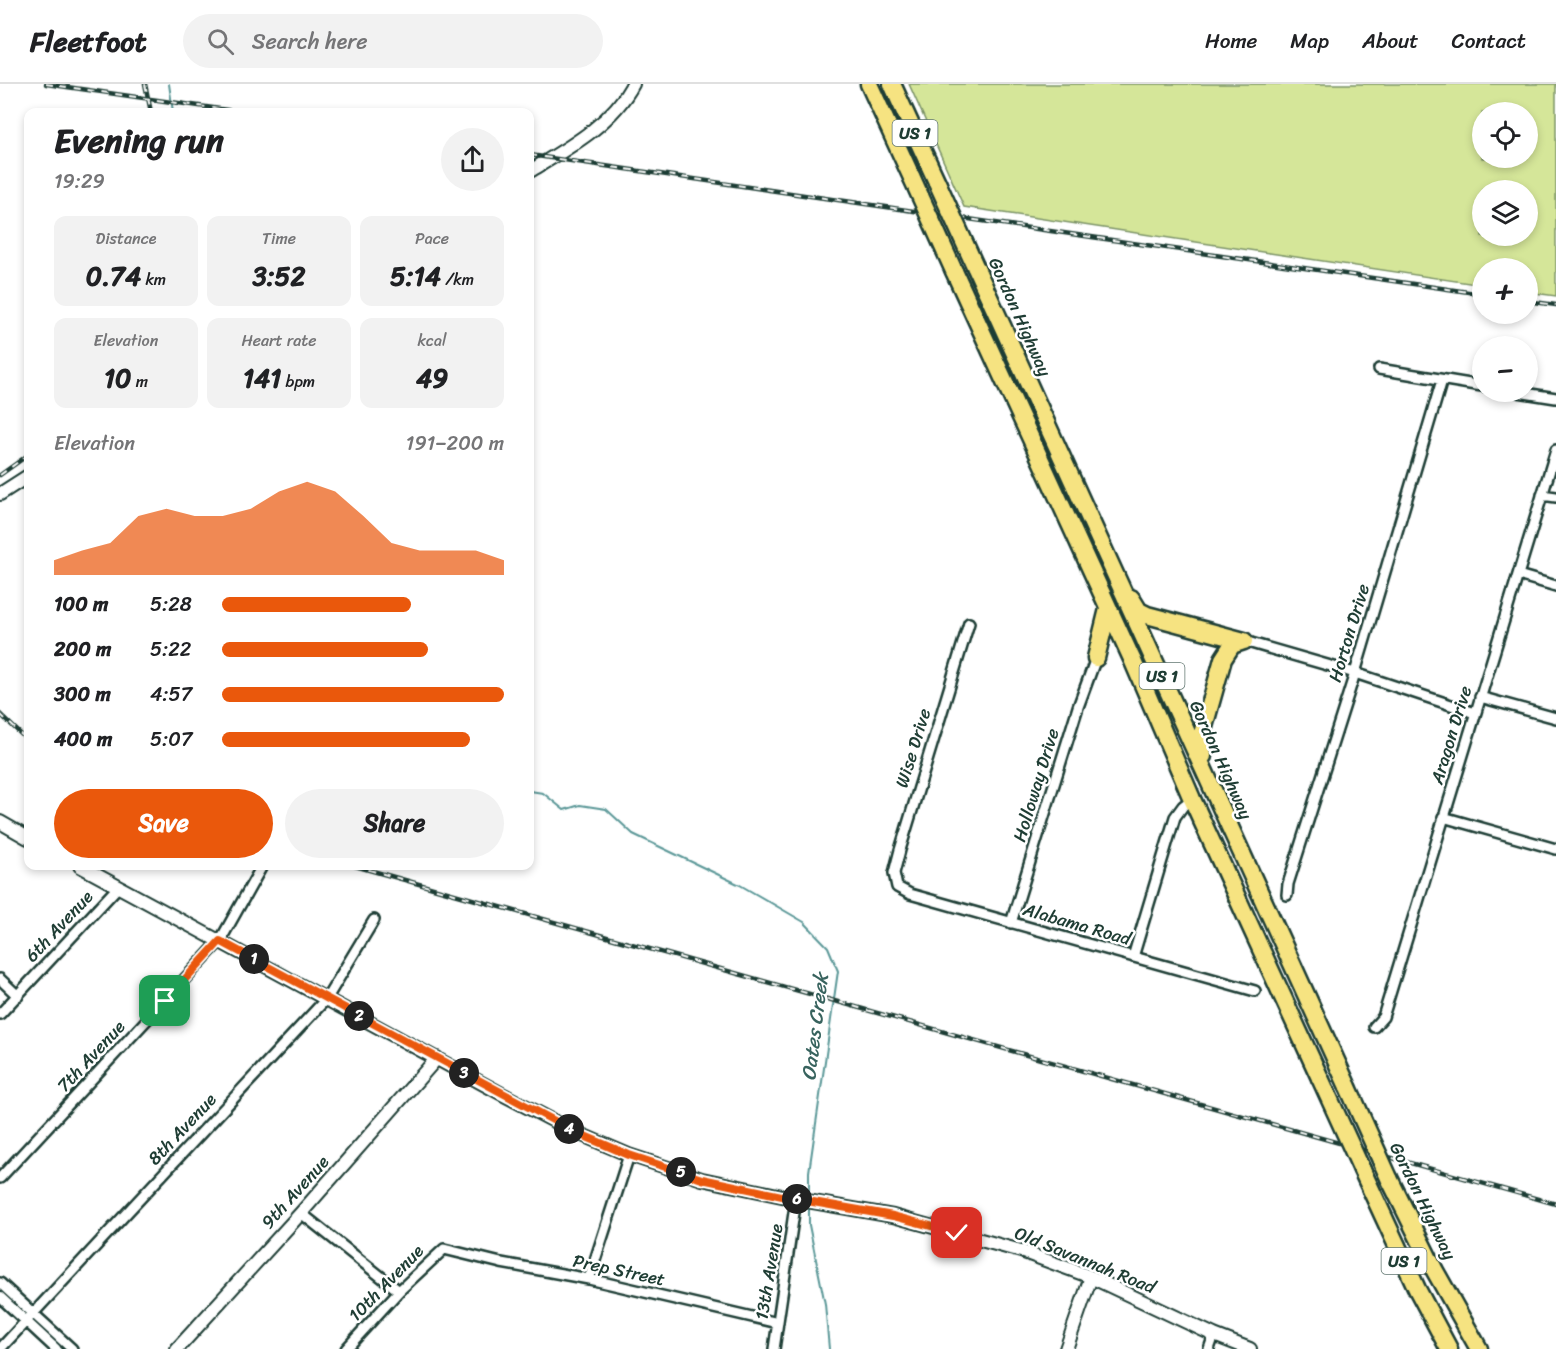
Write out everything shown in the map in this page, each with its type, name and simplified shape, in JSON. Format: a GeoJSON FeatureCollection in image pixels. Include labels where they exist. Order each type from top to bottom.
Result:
{"type":"FeatureCollection","features":[{"type":"Feature","properties":{"kind":"highway","name":"US 1"},"geometry":{"type":"LineString","coordinates":[[868,84],[1132,659],[1192,799],[1362,1170],[1417,1288],[1449,1349]]}},
{"type":"Feature","properties":{"kind":"highway","name":"Gordon Highway"},"geometry":{"type":"LineString","coordinates":[[892,84],[1389,1178],[1435,1271],[1479,1349]]}},
{"type":"Feature","properties":{"kind":"highway"},"geometry":{"type":"LineString","coordinates":[[1120,587],[1133,599],[1139,610],[1147,615],[1244,642]]}},
{"type":"Feature","properties":{"kind":"highway"},"geometry":{"type":"LineString","coordinates":[[1096,658],[1108,609]]}},
{"type":"Feature","properties":{"kind":"highway"},"geometry":{"type":"LineString","coordinates":[[1204,769],[1202,734],[1223,659],[1232,645],[1244,642]]}},
{"type":"Feature","properties":{"kind":"highway"},"geometry":{"type":"LineString","coordinates":[[1096,658],[1109,648],[1132,659]]}},
{"type":"Feature","properties":{"kind":"street"},"geometry":{"type":"LineString","coordinates":[[534,168],[602,122],[622,102],[633,84]]}},
{"type":"Feature","properties":{"kind":"street"},"geometry":{"type":"LineString","coordinates":[[1379,369],[1472,384]]}},
{"type":"Feature","properties":{"kind":"street","name":"Horton Drive"},"geometry":{"type":"LineString","coordinates":[[1287,895],[1288,884],[1355,673],[1442,380]]}},
{"type":"Feature","properties":{"kind":"street"},"geometry":{"type":"LineString","coordinates":[[1538,395],[1556,398]]}},
{"type":"Feature","properties":{"kind":"street","name":"Aragon Drive"},"geometry":{"type":"LineString","coordinates":[[1374,1027],[1383,1017],[1556,450]]}},
{"type":"Feature","properties":{"kind":"street"},"geometry":{"type":"LineString","coordinates":[[0,494],[24,479]]}},
{"type":"Feature","properties":{"kind":"street"},"geometry":{"type":"LineString","coordinates":[[1542,495],[1556,497]]}},
{"type":"Feature","properties":{"kind":"street"},"geometry":{"type":"LineString","coordinates":[[1518,575],[1556,586]]}},
{"type":"Feature","properties":{"kind":"street","name":"Wise Drive"},"geometry":{"type":"LineString","coordinates":[[894,883],[900,850],[969,622]]}},
{"type":"Feature","properties":{"kind":"street"},"geometry":{"type":"LineString","coordinates":[[1244,642],[1355,673],[1475,713]]}},
{"type":"Feature","properties":{"kind":"street","name":"Holloway Drive"},"geometry":{"type":"LineString","coordinates":[[1011,923],[1078,707],[1096,658]]}},
{"type":"Feature","properties":{"kind":"street"},"geometry":{"type":"LineString","coordinates":[[1480,697],[1556,718]]}},
{"type":"Feature","properties":{"kind":"street"},"geometry":{"type":"LineString","coordinates":[[1132,957],[1175,818],[1183,806],[1192,799]]}},
{"type":"Feature","properties":{"kind":"street"},"geometry":{"type":"LineString","coordinates":[[1443,817],[1556,849]]}},
{"type":"Feature","properties":{"kind":"street"},"geometry":{"type":"LineString","coordinates":[[2,827],[24,836]]}},
{"type":"Feature","properties":{"kind":"street","name":"Old Savannah Road"},"geometry":{"type":"LineString","coordinates":[[87,870],[575,1132],[629,1155],[702,1179],[806,1201],[893,1216],[1021,1251],[1091,1277],[1214,1335],[1250,1349]]}},
{"type":"Feature","properties":{"kind":"street","name":"7th Avenue"},"geometry":{"type":"LineString","coordinates":[[0,1178],[220,941],[260,870]]}},
{"type":"Feature","properties":{"kind":"street","name":"Alabama Road"},"geometry":{"type":"LineString","coordinates":[[894,883],[902,891],[910,894],[1255,991]]}},
{"type":"Feature","properties":{"kind":"street","name":"6th Avenue"},"geometry":{"type":"LineString","coordinates":[[0,1014],[118,887]]}},
{"type":"Feature","properties":{"kind":"street","name":"8th Avenue"},"geometry":{"type":"LineString","coordinates":[[0,1349],[327,998],[374,920]]}},
{"type":"Feature","properties":{"kind":"street"},"geometry":{"type":"LineString","coordinates":[[0,979],[18,996]]}},
{"type":"Feature","properties":{"kind":"street","name":"9th Avenue"},"geometry":{"type":"LineString","coordinates":[[177,1349],[301,1213],[437,1058]]}},
{"type":"Feature","properties":{"kind":"street"},"geometry":{"type":"LineString","coordinates":[[588,1279],[629,1155]]}},
{"type":"Feature","properties":{"kind":"street","name":"13th Avenue"},"geometry":{"type":"LineString","coordinates":[[774,1349],[806,1201]]}},
{"type":"Feature","properties":{"kind":"street"},"geometry":{"type":"LineString","coordinates":[[301,1213],[399,1291]]}},
{"type":"Feature","properties":{"kind":"street","name":"10th Avenue"},"geometry":{"type":"LineString","coordinates":[[346,1349],[399,1291],[444,1249],[454,1250]]}},
{"type":"Feature","properties":{"kind":"street","name":"Prep Street"},"geometry":{"type":"LineString","coordinates":[[454,1250],[501,1263],[588,1279],[778,1323]]}},
{"type":"Feature","properties":{"kind":"street"},"geometry":{"type":"LineString","coordinates":[[1066,1349],[1091,1277]]}},
{"type":"Feature","properties":{"kind":"street"},"geometry":{"type":"LineString","coordinates":[[0,1283],[72,1349]]}},
{"type":"Feature","properties":{"kind":"street"},"geometry":{"type":"LineString","coordinates":[[0,1297],[56,1349]]}},
{"type":"Feature","properties":{"kind":"street"},"geometry":{"type":"LineString","coordinates":[[1209,1349],[1214,1335]]}},
{"type":"Feature","properties":{"kind":"green space"},"geometry":{"type":"Polygon","coordinates":[[[909,84],[1556,84],[1556,296],[1538,294],[1538,258],[1472,258],[1472,283],[964,207],[909,84]]]}},
{"type":"Feature","properties":{"kind":"waterway","name":"Oates Creek"},"geometry":{"type":"LineString","coordinates":[[169,84],[172,108]]}},
{"type":"Feature","properties":{"kind":"waterway","name":"Oates Creek"},"geometry":{"type":"LineString","coordinates":[[534,792],[543,793],[564,810],[580,805],[606,809],[633,834],[740,885],[804,922],[828,947],[838,971],[809,1172],[809,1198]]}},
{"type":"Feature","properties":{"kind":"waterway","name":"Oates Creek"},"geometry":{"type":"LineString","coordinates":[[809,1207],[809,1225],[825,1304],[829,1349]]}},
{"type":"Feature","properties":{"kind":"railway"},"geometry":{"type":"LineString","coordinates":[[46,84],[213,108]]}},
{"type":"Feature","properties":{"kind":"railway"},"geometry":{"type":"LineString","coordinates":[[145,84],[150,108]]}},
{"type":"Feature","properties":{"kind":"railway"},"geometry":{"type":"LineString","coordinates":[[534,156],[1472,293]]}},
{"type":"Feature","properties":{"kind":"railway"},"geometry":{"type":"LineString","coordinates":[[1538,303],[1556,305]]}},
{"type":"Feature","properties":{"kind":"railway"},"geometry":{"type":"LineString","coordinates":[[0,475],[24,458]]}},
{"type":"Feature","properties":{"kind":"railway"},"geometry":{"type":"LineString","coordinates":[[0,714],[24,737]]}},
{"type":"Feature","properties":{"kind":"railway"},"geometry":{"type":"LineString","coordinates":[[369,870],[1556,1204]]}},
{"type":"Feature","properties":{"kind":"route"},"geometry":{"type":"LineString","coordinates":[[165,1001],[220,941],[502,1094],[575,1132],[629,1155],[702,1179],[893,1216],[957,1233]]}}]}
